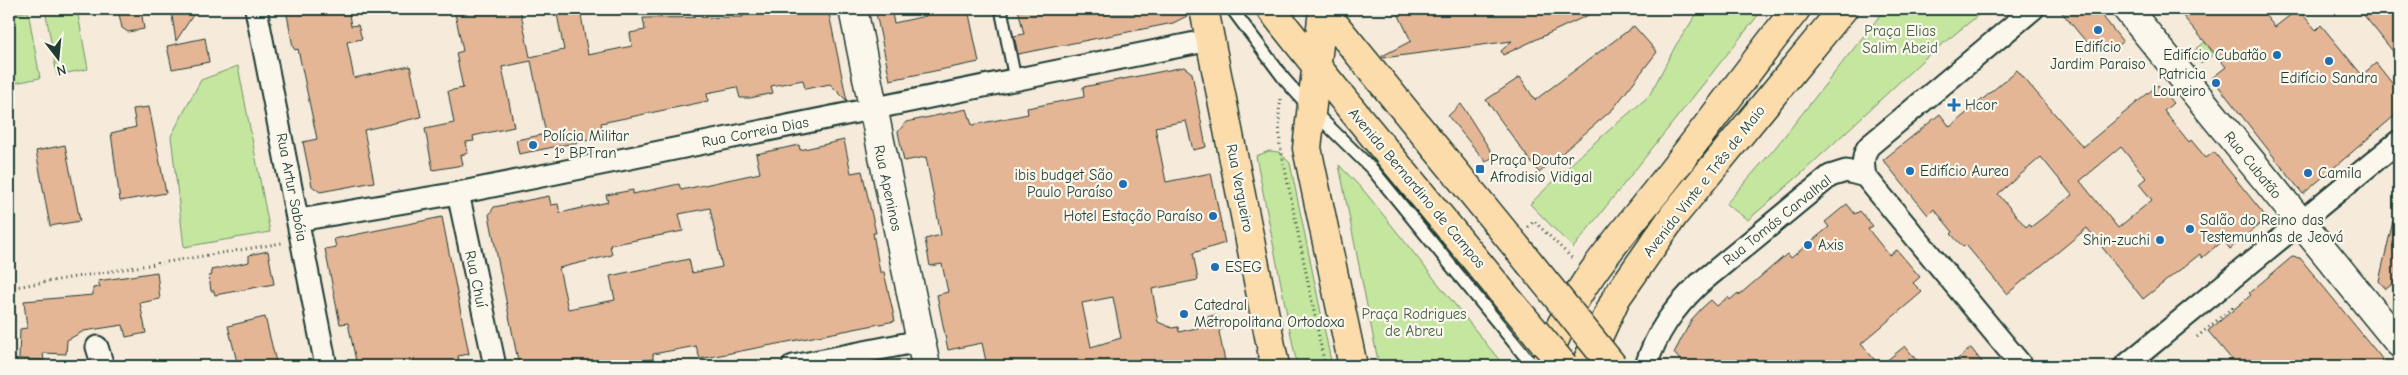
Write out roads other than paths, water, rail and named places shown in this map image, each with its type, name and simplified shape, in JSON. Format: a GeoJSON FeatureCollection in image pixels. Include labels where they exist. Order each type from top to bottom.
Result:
{"type":"FeatureCollection","features":[{"type":"Feature","properties":{"kind":"main road","name":"Rua Vergueiro"},"geometry":{"type":"LineString","coordinates":[[1204,9],[1275,366]]}},
{"type":"Feature","properties":{"kind":"main road","name":"Avenida Bernardino de Campos"},"geometry":{"type":"LineString","coordinates":[[1271,9],[1495,302],[1564,366]]}},
{"type":"Feature","properties":{"kind":"main road"},"geometry":{"type":"LineString","coordinates":[[1323,9],[1307,148],[1353,366]]}},
{"type":"Feature","properties":{"kind":"main road"},"geometry":{"type":"LineString","coordinates":[[1323,9],[1614,366]]}},
{"type":"Feature","properties":{"kind":"main road","name":"Avenida Vinte e Três de Maio"},"geometry":{"type":"LineString","coordinates":[[1545,366],[1558,331],[1589,274],[1666,178],[1796,9]]}},
{"type":"Feature","properties":{"kind":"main road","name":"Avenida Vinte e Três de Maio"},"geometry":{"type":"LineString","coordinates":[[1584,366],[1616,298],[1658,237],[1843,9]]}},
{"type":"Feature","properties":{"kind":"street","name":"Rua Artur Sabóia"},"geometry":{"type":"LineString","coordinates":[[256,9],[299,220],[326,366]]}},
{"type":"Feature","properties":{"kind":"street","name":"Rua Apeninos"},"geometry":{"type":"LineString","coordinates":[[853,9],[923,354]]}},
{"type":"Feature","properties":{"kind":"street"},"geometry":{"type":"LineString","coordinates":[[2022,366],[1865,176],[1863,159],[1869,146],[2033,9]]}},
{"type":"Feature","properties":{"kind":"street","name":"Rua Cubatão"},"geometry":{"type":"LineString","coordinates":[[2127,9],[2399,343]]}},
{"type":"Feature","properties":{"kind":"street","name":"Rua Correia Dias"},"geometry":{"type":"LineString","coordinates":[[299,220],[458,193],[1210,40]]}},
{"type":"Feature","properties":{"kind":"street"},"geometry":{"type":"LineString","coordinates":[[2125,366],[2399,141]]}},
{"type":"Feature","properties":{"kind":"street","name":"Rua Tomás Carvalhal"},"geometry":{"type":"LineString","coordinates":[[1646,366],[1666,322],[1678,304],[1699,284],[1830,176],[1846,172],[1865,176]]}},
{"type":"Feature","properties":{"kind":"street","name":"Rua Chuí"},"geometry":{"type":"LineString","coordinates":[[458,193],[495,366]]}},
{"type":"Feature","properties":{"kind":"street"},"geometry":{"type":"LineString","coordinates":[[792,366],[923,354]]}},
{"type":"Feature","properties":{"kind":"lane"},"geometry":{"type":"LineString","coordinates":[[1002,9],[1015,79]]}},
{"type":"Feature","properties":{"kind":"lane"},"geometry":{"type":"LineString","coordinates":[[1232,9],[1264,54],[1311,109],[1372,169],[1495,302],[1533,366]]}},
{"type":"Feature","properties":{"kind":"place","name":"Edifício Jardim Paraiso"},"geometry":{"type":"Point","coordinates":[2098,30]}},
{"type":"Feature","properties":{"kind":"place","name":"Edifício Cubatão"},"geometry":{"type":"Point","coordinates":[2277,55]}},
{"type":"Feature","properties":{"kind":"place","name":"Edifício Sandra"},"geometry":{"type":"Point","coordinates":[2329,61]}},
{"type":"Feature","properties":{"kind":"place","name":"Patricia Loureiro"},"geometry":{"type":"Point","coordinates":[2216,83]}},
{"type":"Feature","properties":{"kind":"place","name":"Hcor"},"geometry":{"type":"Point","coordinates":[1954,105]}},
{"type":"Feature","properties":{"kind":"place","name":"Polícia Militar - 1º BPTran"},"geometry":{"type":"Point","coordinates":[533,145]}},
{"type":"Feature","properties":{"kind":"place","name":"Praça Doutor Afrodisio Vidigal"},"geometry":{"type":"Point","coordinates":[1480,169]}},
{"type":"Feature","properties":{"kind":"place","name":"Edifício Aurea"},"geometry":{"type":"Point","coordinates":[1910,171]}},
{"type":"Feature","properties":{"kind":"place","name":"Camila"},"geometry":{"type":"Point","coordinates":[2308,173]}},
{"type":"Feature","properties":{"kind":"place","name":"ibis budget São Paulo Paraíso"},"geometry":{"type":"Point","coordinates":[1123,184]}},
{"type":"Feature","properties":{"kind":"place","name":"Hotel Estação Paraíso"},"geometry":{"type":"Point","coordinates":[1213,216]}},
{"type":"Feature","properties":{"kind":"place","name":"Salão do Reino das Testemunhas de Jeová"},"geometry":{"type":"Point","coordinates":[2190,229]}},
{"type":"Feature","properties":{"kind":"place","name":"Shin-zuchi"},"geometry":{"type":"Point","coordinates":[2160,240]}},
{"type":"Feature","properties":{"kind":"place","name":"Axis"},"geometry":{"type":"Point","coordinates":[1808,245]}},
{"type":"Feature","properties":{"kind":"place","name":"ESEG"},"geometry":{"type":"Point","coordinates":[1215,267]}},
{"type":"Feature","properties":{"kind":"place","name":"Catedral Metropolitana Ortodoxa"},"geometry":{"type":"Point","coordinates":[1184,314]}},
{"type":"Feature","properties":{"kind":"park label","name":"Praça Elias Salim Abeid"},"geometry":{"type":"Point","coordinates":[1900,40]}},
{"type":"Feature","properties":{"kind":"park label","name":"Praça Rodrigues de Abreu"},"geometry":{"type":"Point","coordinates":[1414,322]}}]}
